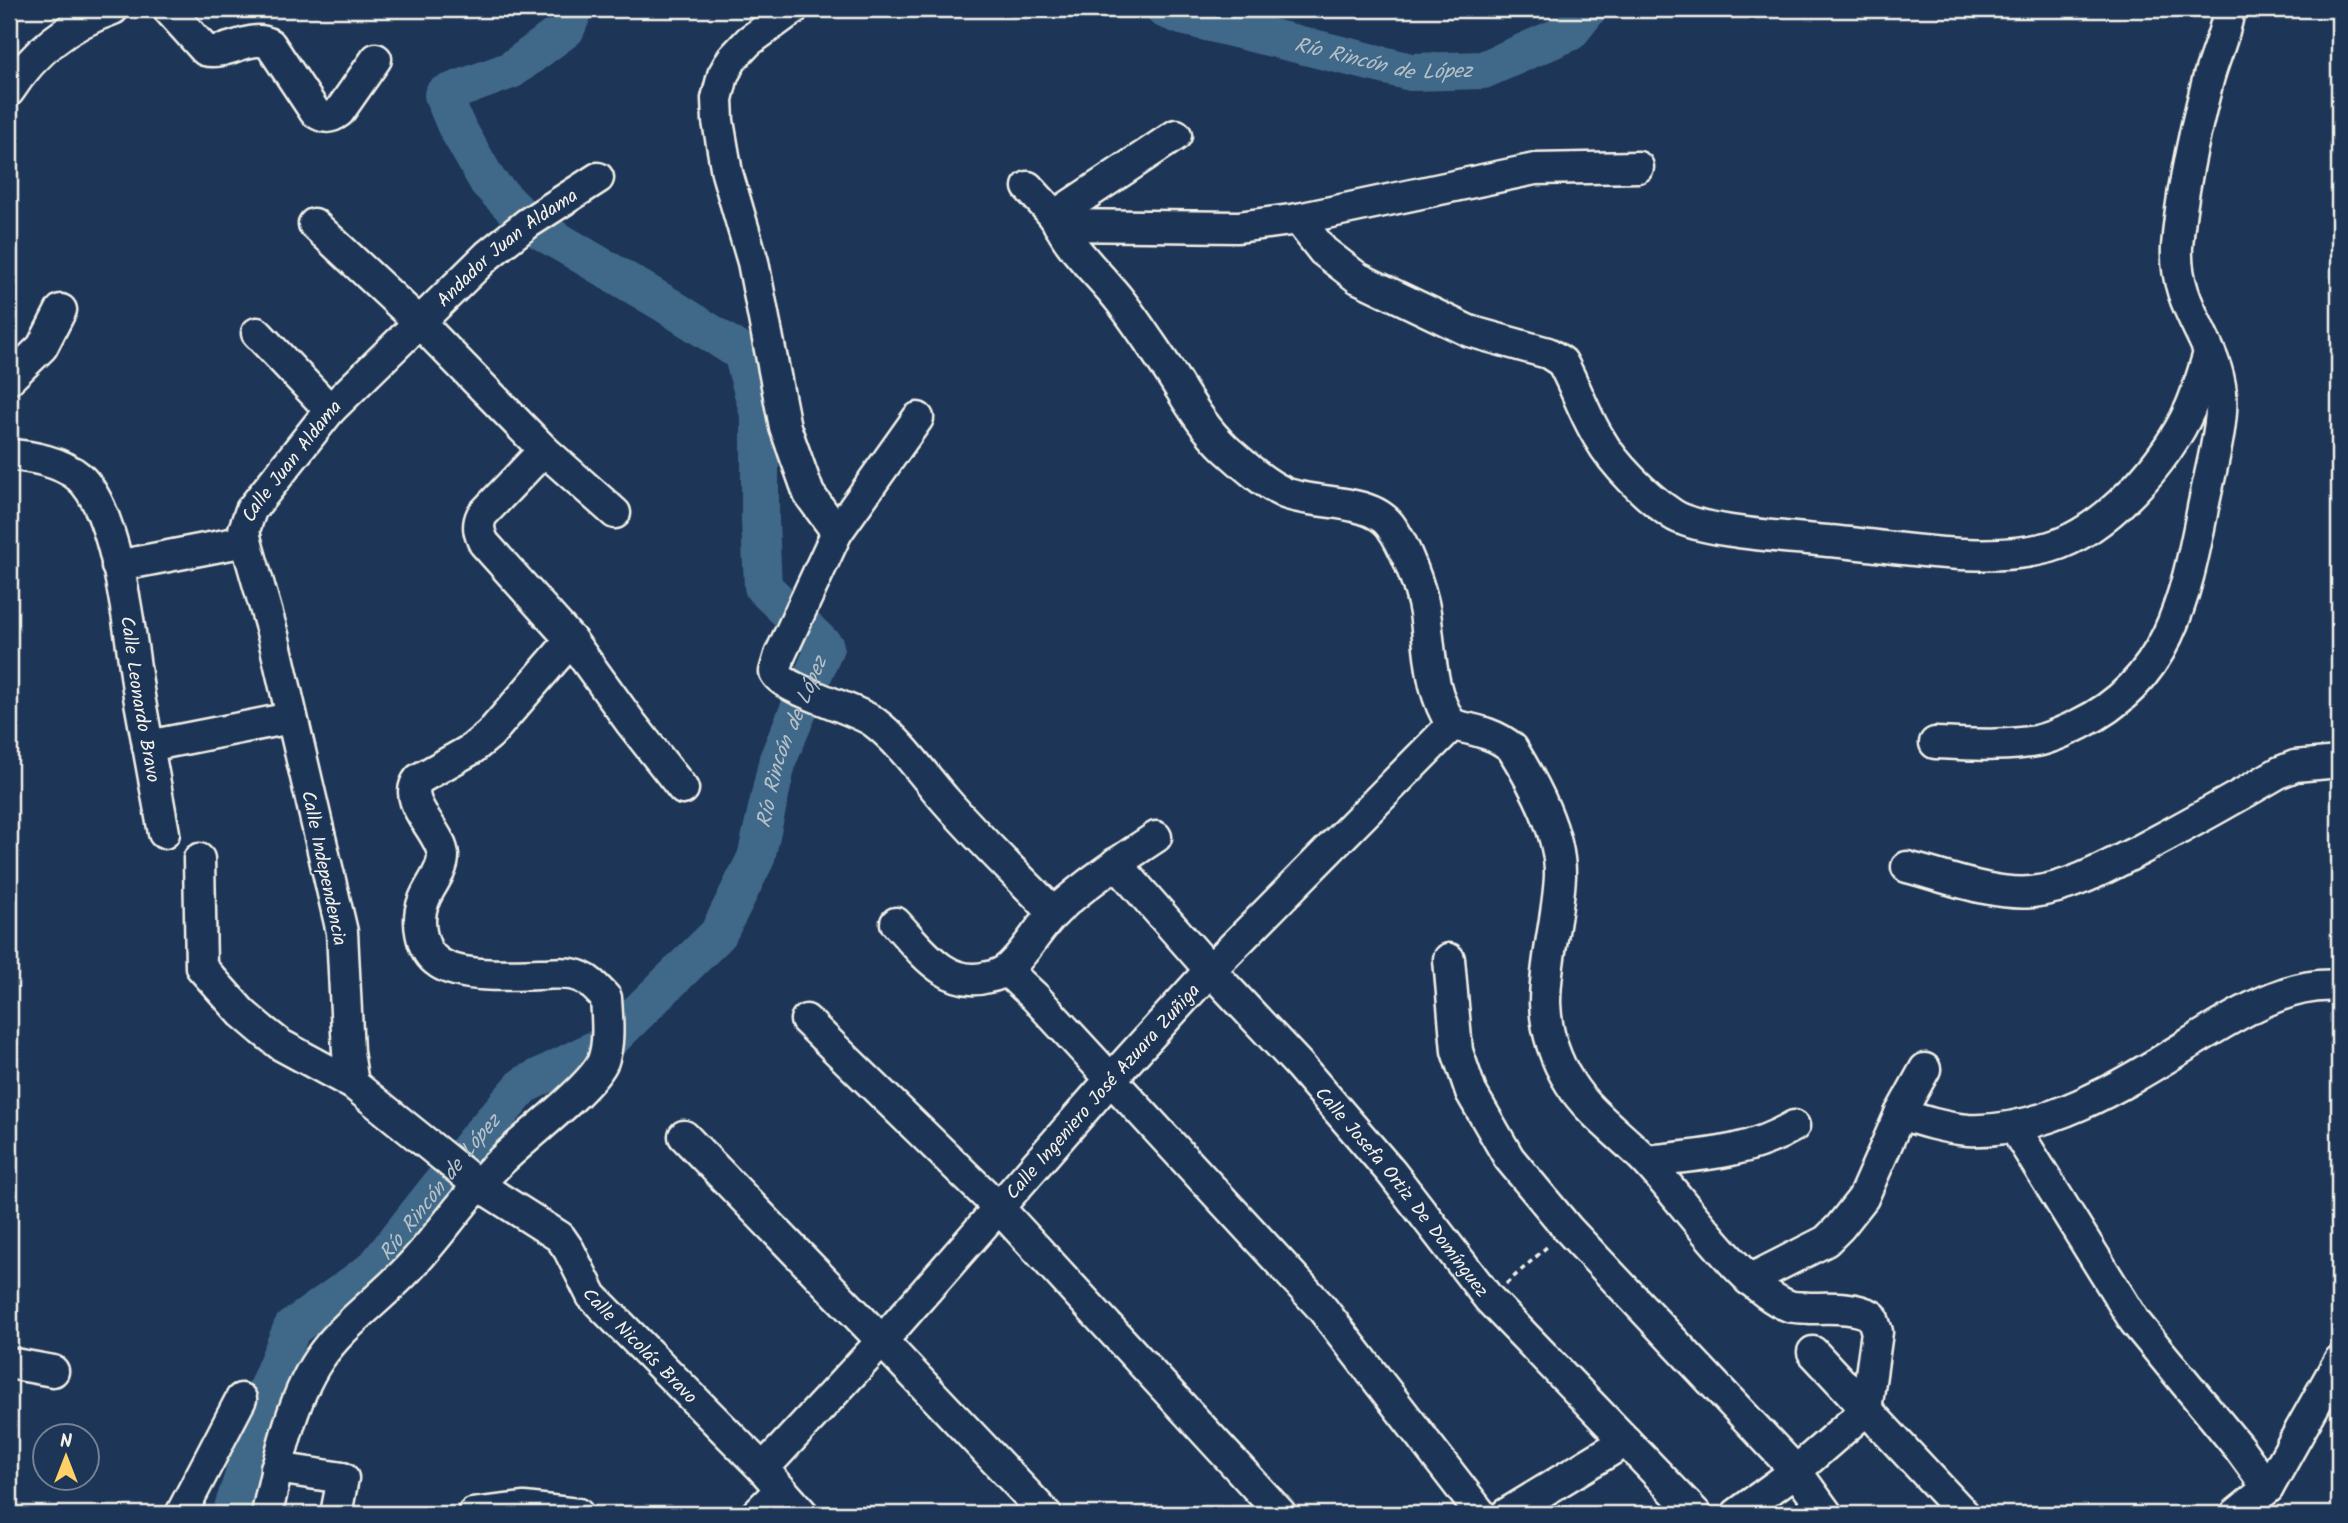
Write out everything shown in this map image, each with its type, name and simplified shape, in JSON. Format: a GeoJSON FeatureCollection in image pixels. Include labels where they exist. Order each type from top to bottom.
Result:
{"type":"FeatureCollection","features":[{"type":"Feature","properties":{"kind":"street"},"geometry":{"type":"LineString","coordinates":[[9,91],[43,49],[77,25],[113,9]]}},
{"type":"Feature","properties":{"kind":"street"},"geometry":{"type":"LineString","coordinates":[[168,9],[205,50],[221,51],[254,41],[270,44],[315,112],[323,117],[333,117],[339,112],[376,59]]}},
{"type":"Feature","properties":{"kind":"street"},"geometry":{"type":"LineString","coordinates":[[793,9],[749,41],[732,59],[723,75],[717,99],[727,173],[753,262],[785,426],[809,494],[837,532]]}},
{"type":"Feature","properties":{"kind":"street"},"geometry":{"type":"LineString","coordinates":[[1935,743],[1988,745],[2039,741],[2067,731],[2094,718],[2128,694],[2165,643],[2190,576],[2219,423],[2221,395],[2209,353],[2182,292],[2178,246],[2197,127],[2229,9]]}},
{"type":"Feature","properties":{"kind":"street"},"geometry":{"type":"LineString","coordinates":[[1056,220],[1175,135]]}},
{"type":"Feature","properties":{"kind":"street"},"geometry":{"type":"LineString","coordinates":[[1056,220],[1238,227],[1298,219],[1535,169],[1638,167]]}},
{"type":"Feature","properties":{"kind":"street","name":"Andador Juan Aldama"},"geometry":{"type":"LineString","coordinates":[[421,324],[488,255],[528,223],[598,177]]}},
{"type":"Feature","properties":{"kind":"street"},"geometry":{"type":"LineString","coordinates":[[1028,187],[1122,303],[1202,422],[1224,447],[1263,481],[1284,492],[1303,498],[1353,506],[1377,514],[1388,523],[1419,590],[1425,613],[1437,699],[1452,725],[1490,734],[1512,748],[1551,825],[1559,856],[1560,876],[1545,1003],[1551,1042],[1571,1085],[1590,1109],[1647,1161],[1749,1280],[1790,1307],[1859,1310],[1872,1316],[1877,1332],[1867,1410],[1796,1471],[1737,1514]]}},
{"type":"Feature","properties":{"kind":"street"},"geometry":{"type":"LineString","coordinates":[[1298,219],[1323,251],[1358,278],[1469,331],[1548,353],[1562,362],[1590,422],[1613,459],[1673,515],[1690,523],[1712,527],[1952,553],[2028,551],[2060,543],[2101,521],[2140,484],[2163,456],[2190,410],[2209,353]]}},
{"type":"Feature","properties":{"kind":"street"},"geometry":{"type":"LineString","coordinates":[[314,224],[421,324],[544,450],[615,513]]}},
{"type":"Feature","properties":{"kind":"street"},"geometry":{"type":"LineString","coordinates":[[9,379],[42,347],[61,310]]}},
{"type":"Feature","properties":{"kind":"street","name":"Calle Juan Aldama"},"geometry":{"type":"LineString","coordinates":[[117,566],[246,541],[244,530],[251,510],[330,410],[421,324]]}},
{"type":"Feature","properties":{"kind":"street"},"geometry":{"type":"LineString","coordinates":[[257,333],[330,410]]}},
{"type":"Feature","properties":{"kind":"street"},"geometry":{"type":"LineString","coordinates":[[918,418],[837,532],[780,655],[775,672],[777,677],[794,688],[849,709],[877,724],[947,802],[1054,913]]}},
{"type":"Feature","properties":{"kind":"street"},"geometry":{"type":"LineString","coordinates":[[544,450],[482,515],[478,528],[484,543],[571,640],[683,789]]}},
{"type":"Feature","properties":{"kind":"street"},"geometry":{"type":"LineString","coordinates":[[9,455],[42,459],[79,477],[101,511],[117,566]]}},
{"type":"Feature","properties":{"kind":"street","name":"Calle Independencia"},"geometry":{"type":"LineString","coordinates":[[246,541],[264,601],[342,932],[348,1052],[353,1084]]}},
{"type":"Feature","properties":{"kind":"street","name":"Calle Leonardo Bravo"},"geometry":{"type":"LineString","coordinates":[[117,566],[164,832]]}},
{"type":"Feature","properties":{"kind":"street"},"geometry":{"type":"LineString","coordinates":[[267,1514],[276,1468],[295,1409],[317,1362],[338,1334],[409,1268],[477,1184],[586,1084],[602,1062],[607,1033],[606,998],[581,976],[564,973],[502,974],[452,969],[438,963],[428,953],[422,939],[421,910],[442,864],[443,855],[415,800],[413,790],[419,779],[472,749],[490,734],[571,640]]}},
{"type":"Feature","properties":{"kind":"street"},"geometry":{"type":"LineString","coordinates":[[148,746],[291,718]]}},
{"type":"Feature","properties":{"kind":"street","name":"Calle Ingeniero José Azuara Zuñiga"},"geometry":{"type":"LineString","coordinates":[[756,1514],[772,1480],[883,1341],[998,1207],[1210,970],[1452,725]]}},
{"type":"Feature","properties":{"kind":"street"},"geometry":{"type":"LineString","coordinates":[[1907,867],[2007,891],[2046,890],[2066,884],[2130,855],[2280,772],[2295,766],[2339,762]]}},
{"type":"Feature","properties":{"kind":"street"},"geometry":{"type":"LineString","coordinates":[[896,923],[933,963],[949,974],[971,980],[981,979],[1006,970],[1054,913],[1086,885],[1156,837]]}},
{"type":"Feature","properties":{"kind":"street"},"geometry":{"type":"LineString","coordinates":[[199,859],[203,971],[242,1013],[272,1038],[353,1084],[477,1184]]}},
{"type":"Feature","properties":{"kind":"street","name":"Calle Josefa Ortiz De Domínguez"},"geometry":{"type":"LineString","coordinates":[[1116,863],[1373,1151],[1489,1299],[1696,1514]]}},
{"type":"Feature","properties":{"kind":"street"},"geometry":{"type":"LineString","coordinates":[[1449,959],[1457,1051],[1471,1092],[1509,1158],[1568,1229],[1796,1471],[1827,1514]]}},
{"type":"Feature","properties":{"kind":"street"},"geometry":{"type":"LineString","coordinates":[[1006,970],[1035,997],[1321,1307],[1481,1514]]}},
{"type":"Feature","properties":{"kind":"street"},"geometry":{"type":"LineString","coordinates":[[1900,1114],[1953,1128],[1971,1130],[2014,1127],[2071,1109],[2270,1000],[2313,986],[2339,986]]}},
{"type":"Feature","properties":{"kind":"street"},"geometry":{"type":"LineString","coordinates":[[806,1020],[998,1207],[1281,1514]]}},
{"type":"Feature","properties":{"kind":"street"},"geometry":{"type":"LineString","coordinates":[[1749,1280],[1826,1241],[1840,1227],[1863,1198],[1900,1114],[1925,1069]]}},
{"type":"Feature","properties":{"kind":"street"},"geometry":{"type":"LineString","coordinates":[[1647,1161],[1723,1153],[1749,1147],[1794,1126]]}},
{"type":"Feature","properties":{"kind":"street"},"geometry":{"type":"LineString","coordinates":[[2014,1127],[2135,1322],[2239,1448],[2268,1488]]}},
{"type":"Feature","properties":{"kind":"street"},"geometry":{"type":"LineString","coordinates":[[684,1136],[1046,1514]]}},
{"type":"Feature","properties":{"kind":"street","name":"Calle Nicolás Bravo"},"geometry":{"type":"LineString","coordinates":[[477,1184],[560,1237],[592,1296],[803,1514]]}},
{"type":"Feature","properties":{"kind":"street"},"geometry":{"type":"LineString","coordinates":[[1813,1352],[1964,1514]]}},
{"type":"Feature","properties":{"kind":"street"},"geometry":{"type":"LineString","coordinates":[[2236,1514],[2268,1488],[2339,1361]]}},
{"type":"Feature","properties":{"kind":"street"},"geometry":{"type":"LineString","coordinates":[[9,1363],[52,1371]]}},
{"type":"Feature","properties":{"kind":"street"},"geometry":{"type":"LineString","coordinates":[[181,1514],[241,1399]]}},
{"type":"Feature","properties":{"kind":"street"},"geometry":{"type":"LineString","coordinates":[[1506,1514],[1626,1441]]}},
{"type":"Feature","properties":{"kind":"street"},"geometry":{"type":"LineString","coordinates":[[276,1468],[343,1478],[335,1514]]}},
{"type":"Feature","properties":{"kind":"street"},"geometry":{"type":"LineString","coordinates":[[473,1514],[524,1508],[578,1514]]}},
{"type":"Feature","properties":{"kind":"path"},"geometry":{"type":"LineString","coordinates":[[1489,1299],[1568,1229]]}},
{"type":"Feature","properties":{"kind":"waterway","name":"Río Rincón de López"},"geometry":{"type":"LineString","coordinates":[[231,1514],[265,1393],[292,1328],[374,1269],[475,1141],[524,1085],[606,1044],[718,934],[756,858],[778,759],[825,647],[763,587],[760,418],[742,353],[528,223],[488,182],[455,124],[443,95],[511,70],[566,29],[574,9]]}},
{"type":"Feature","properties":{"kind":"waterway","name":"Río Rincón de López"},"geometry":{"type":"LineString","coordinates":[[1164,9],[1182,16],[1411,72],[1483,70],[1570,32],[1588,9]]}}]}
